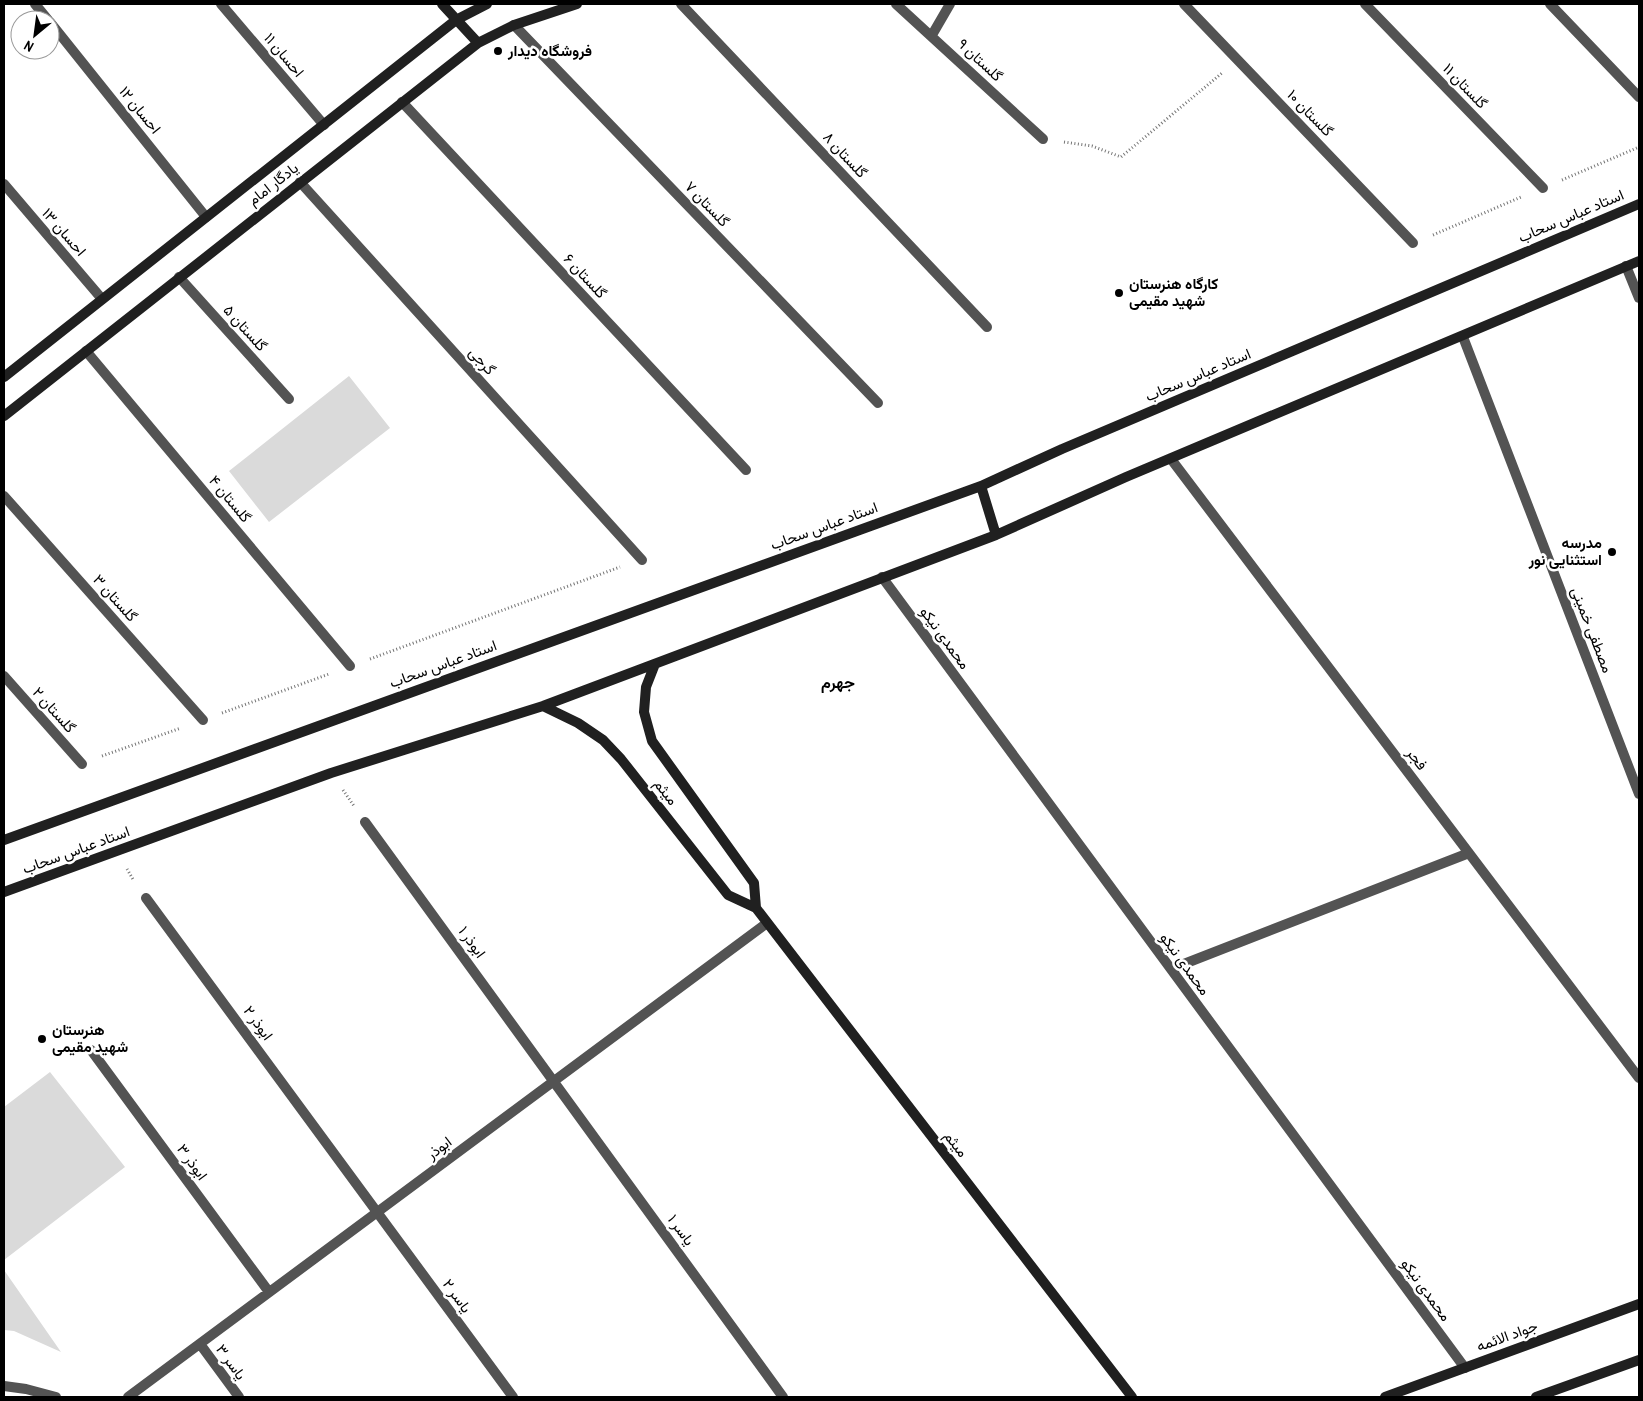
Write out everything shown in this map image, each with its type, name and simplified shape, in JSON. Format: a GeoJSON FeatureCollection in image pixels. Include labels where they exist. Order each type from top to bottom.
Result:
{"type":"FeatureCollection","features":[{"type":"Feature","properties":{"kind":"street","name":"احسان ۱۱"},"geometry":{"type":"LineString","coordinates":[[221,4],[324,125]]}},
{"type":"Feature","properties":{"kind":"street"},"geometry":{"type":"LineString","coordinates":[[442,4],[478,42]]}},
{"type":"Feature","properties":{"kind":"street","name":"یادگار امام"},"geometry":{"type":"LineString","coordinates":[[4,377],[456,20],[488,4]]}},
{"type":"Feature","properties":{"kind":"street","name":"یادگار امام"},"geometry":{"type":"LineString","coordinates":[[4,416],[478,42],[514,25],[577,4]]}},
{"type":"Feature","properties":{"kind":"street","name":"گلستان ۸"},"geometry":{"type":"LineString","coordinates":[[681,4],[987,327]]}},
{"type":"Feature","properties":{"kind":"street","name":"گلستان ۹"},"geometry":{"type":"LineString","coordinates":[[896,4],[932,35],[1043,139]]}},
{"type":"Feature","properties":{"kind":"street"},"geometry":{"type":"LineString","coordinates":[[932,35],[950,4]]}},
{"type":"Feature","properties":{"kind":"street","name":"گلستان ۱۰"},"geometry":{"type":"LineString","coordinates":[[1184,4],[1413,243]]}},
{"type":"Feature","properties":{"kind":"street","name":"گلستان ۱۱"},"geometry":{"type":"LineString","coordinates":[[1365,4],[1543,188]]}},
{"type":"Feature","properties":{"kind":"street"},"geometry":{"type":"LineString","coordinates":[[1550,4],[1639,97]]}},
{"type":"Feature","properties":{"kind":"street","name":"گلستان ۷"},"geometry":{"type":"LineString","coordinates":[[514,25],[878,403]]}},
{"type":"Feature","properties":{"kind":"street","name":"احسان ۱۲"},"geometry":{"type":"LineString","coordinates":[[60,35],[206,217]]}},
{"type":"Feature","properties":{"kind":"street","name":"گلستان ۶"},"geometry":{"type":"LineString","coordinates":[[402,102],[746,470]]}},
{"type":"Feature","properties":{"kind":"street","name":"گرجی"},"geometry":{"type":"LineString","coordinates":[[300,182],[642,560]]}},
{"type":"Feature","properties":{"kind":"street","name":"احسان ۱۳"},"geometry":{"type":"LineString","coordinates":[[4,184],[102,299]]}},
{"type":"Feature","properties":{"kind":"street","name":"استاد عباس سحاب"},"geometry":{"type":"LineString","coordinates":[[4,840],[981,486],[1062,449],[1639,204]]}},
{"type":"Feature","properties":{"kind":"street","name":"استاد عباس سحاب"},"geometry":{"type":"LineString","coordinates":[[4,892],[331,773],[543,706],[996,535],[1639,261]]}},
{"type":"Feature","properties":{"kind":"street"},"geometry":{"type":"LineString","coordinates":[[1626,266],[1639,298]]}},
{"type":"Feature","properties":{"kind":"street","name":"گلستان ۵"},"geometry":{"type":"LineString","coordinates":[[179,277],[289,399]]}},
{"type":"Feature","properties":{"kind":"street","name":"مصطفی خمینی"},"geometry":{"type":"LineString","coordinates":[[1462,336],[1639,794]]}},
{"type":"Feature","properties":{"kind":"street","name":"گلستان ۴"},"geometry":{"type":"LineString","coordinates":[[86,351],[350,666]]}},
{"type":"Feature","properties":{"kind":"street","name":"فجر"},"geometry":{"type":"LineString","coordinates":[[1171,459],[1639,1078]]}},
{"type":"Feature","properties":{"kind":"street"},"geometry":{"type":"LineString","coordinates":[[981,486],[996,535]]}},
{"type":"Feature","properties":{"kind":"street","name":"گلستان ۳"},"geometry":{"type":"LineString","coordinates":[[4,496],[203,720]]}},
{"type":"Feature","properties":{"kind":"street","name":"محمدی نیکو"},"geometry":{"type":"LineString","coordinates":[[882,578],[1465,1368]]}},
{"type":"Feature","properties":{"kind":"street","name":"میثم"},"geometry":{"type":"LineString","coordinates":[[655,664],[646,687],[644,712],[652,740],[754,883],[756,908]]}},
{"type":"Feature","properties":{"kind":"street","name":"گلستان ۲"},"geometry":{"type":"LineString","coordinates":[[4,676],[82,764]]}},
{"type":"Feature","properties":{"kind":"street","name":"میثم"},"geometry":{"type":"LineString","coordinates":[[543,706],[578,723],[603,740],[621,758],[728,895],[756,908],[1132,1397]]}},
{"type":"Feature","properties":{"kind":"street","name":"ابوذر ۱"},"geometry":{"type":"LineString","coordinates":[[365,822],[554,1081]]}},
{"type":"Feature","properties":{"kind":"street"},"geometry":{"type":"LineString","coordinates":[[1171,969],[1469,852]]}},
{"type":"Feature","properties":{"kind":"street","name":"ابوذر ۲"},"geometry":{"type":"LineString","coordinates":[[146,898],[378,1212]]}},
{"type":"Feature","properties":{"kind":"street","name":"ابوذر"},"geometry":{"type":"LineString","coordinates":[[128,1397],[767,923]]}},
{"type":"Feature","properties":{"kind":"street","name":"ابوذر ۳"},"geometry":{"type":"LineString","coordinates":[[91,1050],[269,1292]]}},
{"type":"Feature","properties":{"kind":"street","name":"یاسر ۱"},"geometry":{"type":"LineString","coordinates":[[554,1081],[783,1397]]}},
{"type":"Feature","properties":{"kind":"street","name":"یاسر ۲"},"geometry":{"type":"LineString","coordinates":[[378,1212],[512,1397]]}},
{"type":"Feature","properties":{"kind":"street","name":"جواد الائمه"},"geometry":{"type":"LineString","coordinates":[[1385,1397],[1639,1304]]}},
{"type":"Feature","properties":{"kind":"street","name":"یاسر ۳"},"geometry":{"type":"LineString","coordinates":[[200,1344],[239,1397]]}},
{"type":"Feature","properties":{"kind":"street"},"geometry":{"type":"LineString","coordinates":[[1536,1397],[1639,1360]]}},
{"type":"Feature","properties":{"kind":"street"},"geometry":{"type":"LineString","coordinates":[[4,1386],[26,1388],[56,1397]]}},
{"type":"Feature","properties":{"kind":"path"},"geometry":{"type":"LineString","coordinates":[[1043,139],[1092,146],[1121,157],[1238,60]]}},
{"type":"Feature","properties":{"kind":"path"},"geometry":{"type":"LineString","coordinates":[[331,773],[365,822]]}},
{"type":"Feature","properties":{"kind":"path"},"geometry":{"type":"LineString","coordinates":[[114,852],[146,898]]}},
{"type":"Feature","properties":{"kind":"shaded area"},"geometry":{"type":"Polygon","coordinates":[[[349,376],[390,428],[269,522],[229,471],[349,376]]]}},
{"type":"Feature","properties":{"kind":"shaded area"},"geometry":{"type":"Polygon","coordinates":[[[50,1072],[125,1167],[4,1260],[4,1107],[50,1072]]]}},
{"type":"Feature","properties":{"kind":"shaded area"},"geometry":{"type":"Polygon","coordinates":[[[4,1270],[61,1352],[14,1331],[4,1330],[4,1270]]]}},
{"type":"Feature","properties":{"kind":"place","name":"فروشگاه دیدار"},"geometry":{"type":"Point","coordinates":[498,51]}},
{"type":"Feature","properties":{"kind":"place","name":"کارگاه هنرستان شهید مقیمی"},"geometry":{"type":"Point","coordinates":[1119,293]}},
{"type":"Feature","properties":{"kind":"place","name":"مدرسه استثنایی نور"},"geometry":{"type":"Point","coordinates":[1612,552]}},
{"type":"Feature","properties":{"kind":"place","name":"هنرستان شهید مقیمی"},"geometry":{"type":"Point","coordinates":[42,1039]}},
{"type":"Feature","properties":{"kind":"district","name":"جهرم"},"geometry":{"type":"Point","coordinates":[838,682]}}]}
